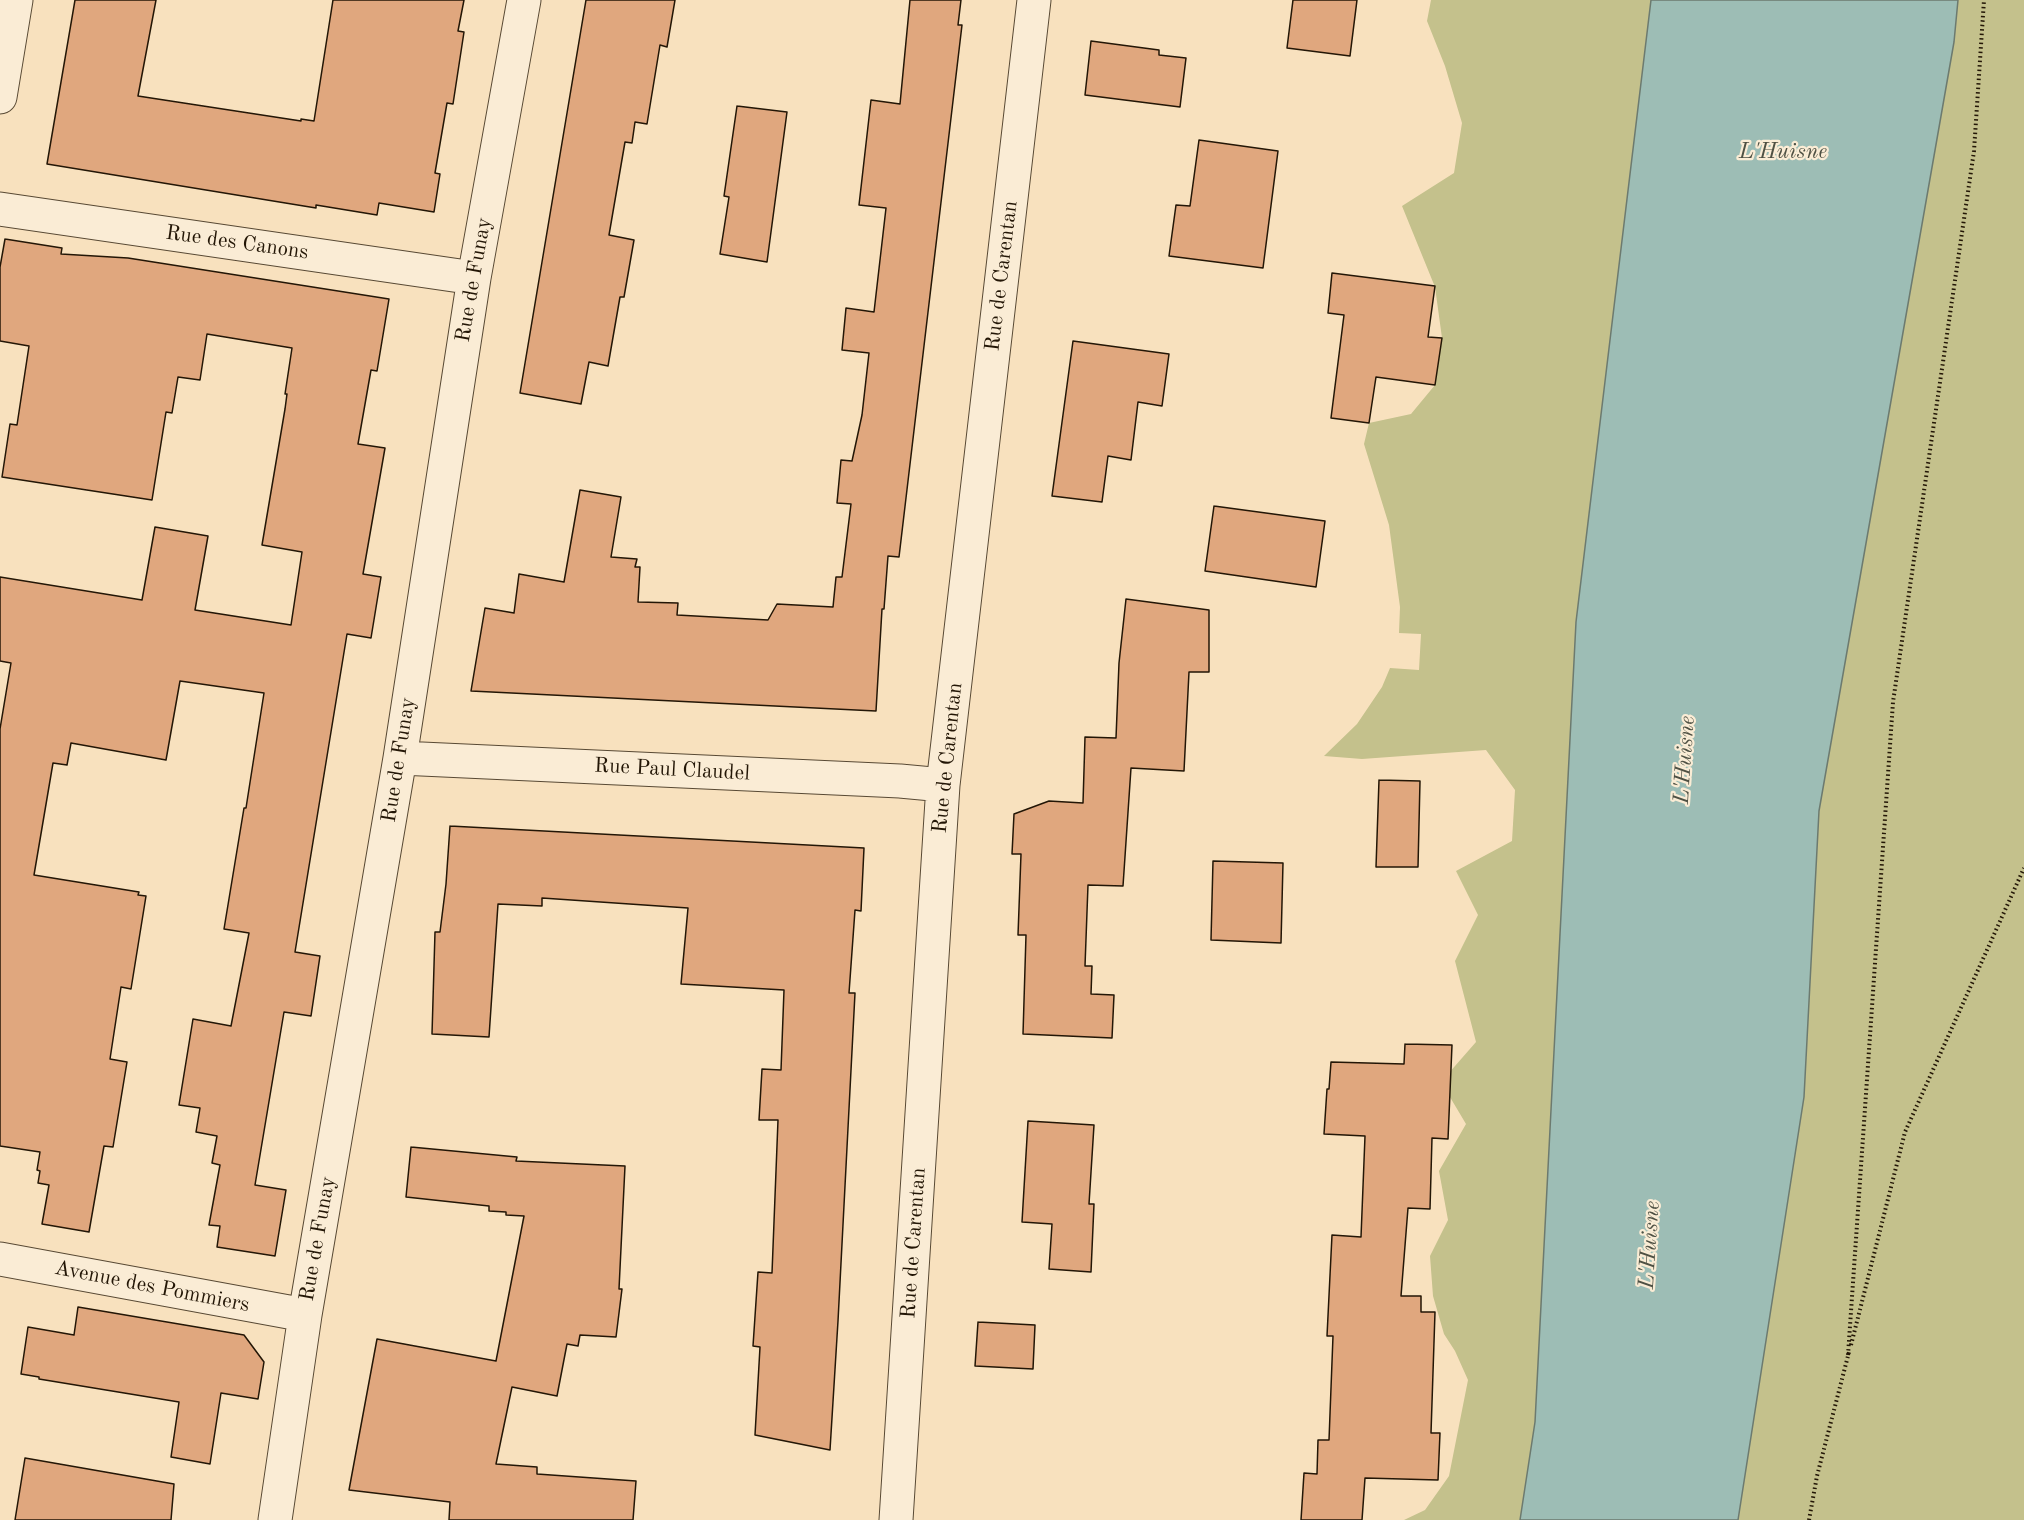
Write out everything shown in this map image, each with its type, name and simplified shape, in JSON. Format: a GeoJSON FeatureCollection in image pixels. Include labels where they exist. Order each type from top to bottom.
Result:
{"type":"FeatureCollection","features":[{"type":"Feature","properties":{"kind":"street"},"geometry":{"type":"LineString","coordinates":[[0,97],[16,0]]}},
{"type":"Feature","properties":{"kind":"street","name":"Rue de Funay"},"geometry":{"type":"LineString","coordinates":[[275,1520],[305,1316],[400,758],[474,278],[524,0]]}},
{"type":"Feature","properties":{"kind":"street","name":"Rue de Carentan"},"geometry":{"type":"LineString","coordinates":[[896,1520],[943,785],[1034,0]]}},
{"type":"Feature","properties":{"kind":"street","name":"Rue des Canons"},"geometry":{"type":"LineString","coordinates":[[0,208],[474,278]]}},
{"type":"Feature","properties":{"kind":"street","name":"Rue Paul Claudel"},"geometry":{"type":"LineString","coordinates":[[400,758],[900,781],[943,785]]}},
{"type":"Feature","properties":{"kind":"street","name":"Avenue des Pommiers"},"geometry":{"type":"LineString","coordinates":[[0,1259],[305,1316]]}},
{"type":"Feature","properties":{"kind":"path"},"geometry":{"type":"LineString","coordinates":[[1848,1355],[1893,702],[1974,151],[1984,0]]}},
{"type":"Feature","properties":{"kind":"path"},"geometry":{"type":"LineString","coordinates":[[1809,1520],[1817,1476],[1905,1132],[2024,868]]}},
{"type":"Feature","properties":{"kind":"shaded area"},"geometry":{"type":"Polygon","coordinates":[[[1431,0],[1651,0],[1576,622],[1535,1422],[1520,1520],[1404,1520],[1425,1510],[1449,1476],[1468,1380],[1455,1351],[1444,1334],[1433,1296],[1430,1256],[1448,1220],[1439,1171],[1466,1124],[1441,1082],[1476,1042],[1455,961],[1478,915],[1456,871],[1512,841],[1515,790],[1486,750],[1362,759],[1324,756],[1357,724],[1382,687],[1390,668],[1419,670],[1421,634],[1399,633],[1400,607],[1389,525],[1364,444],[1369,423],[1411,414],[1435,385],[1442,338],[1435,287],[1402,206],[1454,173],[1462,123],[1445,66],[1427,21],[1431,0]]]}},
{"type":"Feature","properties":{"kind":"shaded area"},"geometry":{"type":"Polygon","coordinates":[[[1958,0],[2024,0],[2024,1520],[1738,1520],[1804,1097],[1819,811],[1954,42],[1958,0]]]}},
{"type":"Feature","properties":{"kind":"water","name":"L'Huisne"},"geometry":{"type":"Polygon","coordinates":[[[1651,0],[1958,0],[1954,42],[1819,811],[1804,1097],[1738,1520],[1520,1520],[1535,1422],[1576,622],[1651,0]]]}},
{"type":"Feature","properties":{"kind":"building"},"geometry":{"type":"Polygon","coordinates":[[[75,0],[156,0],[138,96],[301,121],[301,119],[314,121],[333,0],[464,0],[458,31],[464,32],[453,104],[447,103],[435,173],[440,174],[434,212],[379,203],[377,215],[316,205],[316,208],[47,164],[75,0]]]}},
{"type":"Feature","properties":{"kind":"building"},"geometry":{"type":"Polygon","coordinates":[[[586,0],[675,0],[667,47],[660,45],[647,124],[635,122],[632,143],[625,142],[609,235],[634,240],[624,297],[620,297],[608,366],[589,362],[581,404],[520,393],[586,0]]]}},
{"type":"Feature","properties":{"kind":"building"},"geometry":{"type":"Polygon","coordinates":[[[910,0],[961,0],[958,25],[962,25],[899,557],[888,556],[884,609],[882,609],[876,711],[471,691],[485,608],[514,613],[519,574],[564,582],[580,490],[621,497],[611,557],[637,559],[635,567],[640,567],[638,602],[678,603],[677,615],[768,620],[777,604],[833,607],[836,577],[842,577],[851,504],[837,503],[841,460],[852,461],[862,415],[869,353],[842,350],[846,308],[874,312],[886,208],[859,205],[871,100],[900,104],[910,0]]]}},
{"type":"Feature","properties":{"kind":"building"},"geometry":{"type":"Polygon","coordinates":[[[1293,0],[1357,0],[1350,56],[1287,48],[1293,0]]]}},
{"type":"Feature","properties":{"kind":"building"},"geometry":{"type":"Polygon","coordinates":[[[1091,41],[1159,50],[1159,55],[1186,58],[1180,107],[1085,95],[1091,41]]]}},
{"type":"Feature","properties":{"kind":"building"},"geometry":{"type":"Polygon","coordinates":[[[737,106],[787,112],[767,262],[720,254],[729,197],[724,196],[737,106]]]}},
{"type":"Feature","properties":{"kind":"building"},"geometry":{"type":"Polygon","coordinates":[[[1199,140],[1278,151],[1263,268],[1169,256],[1176,205],[1190,206],[1199,140]]]}},
{"type":"Feature","properties":{"kind":"building"},"geometry":{"type":"Polygon","coordinates":[[[5,239],[62,248],[61,254],[128,258],[389,299],[377,371],[371,370],[358,444],[385,448],[363,574],[381,577],[371,638],[347,634],[295,952],[320,956],[311,1016],[284,1012],[255,1185],[286,1190],[275,1256],[217,1247],[220,1226],[209,1225],[220,1165],[212,1163],[217,1136],[196,1132],[200,1108],[179,1105],[193,1019],[231,1026],[249,933],[224,929],[264,693],[180,681],[166,760],[71,743],[67,765],[53,763],[34,875],[139,892],[138,895],[146,896],[131,989],[121,987],[110,1059],[127,1062],[113,1147],[104,1146],[89,1232],[42,1224],[49,1185],[38,1183],[40,1171],[37,1170],[40,1152],[0,1146],[0,729],[11,663],[0,661],[0,577],[142,600],[155,527],[208,536],[195,610],[291,625],[302,552],[262,545],[285,409],[292,348],[207,334],[200,380],[178,377],[172,413],[166,412],[152,500],[2,477],[10,424],[17,425],[29,346],[0,341],[0,267],[5,239]]]}},
{"type":"Feature","properties":{"kind":"building"},"geometry":{"type":"Polygon","coordinates":[[[1332,273],[1435,286],[1428,337],[1442,338],[1435,385],[1376,377],[1369,423],[1331,418],[1344,315],[1328,313],[1332,273]]]}},
{"type":"Feature","properties":{"kind":"building"},"geometry":{"type":"Polygon","coordinates":[[[1073,341],[1169,354],[1162,406],[1138,402],[1131,460],[1108,456],[1102,502],[1052,496],[1073,341]]]}},
{"type":"Feature","properties":{"kind":"building"},"geometry":{"type":"Polygon","coordinates":[[[1214,506],[1325,521],[1316,587],[1205,571],[1214,506]]]}},
{"type":"Feature","properties":{"kind":"building"},"geometry":{"type":"Polygon","coordinates":[[[1126,599],[1209,610],[1209,672],[1189,672],[1184,771],[1131,768],[1123,886],[1088,885],[1085,966],[1092,966],[1091,994],[1114,995],[1112,1038],[1023,1034],[1026,935],[1018,935],[1021,854],[1012,854],[1014,814],[1049,801],[1083,803],[1085,737],[1116,738],[1119,663],[1126,599]]]}},
{"type":"Feature","properties":{"kind":"building"},"geometry":{"type":"Polygon","coordinates":[[[1379,780],[1420,781],[1418,867],[1376,867],[1379,780]]]}},
{"type":"Feature","properties":{"kind":"building"},"geometry":{"type":"Polygon","coordinates":[[[450,826],[864,848],[861,911],[855,910],[849,993],[855,993],[830,1450],[755,1435],[760,1347],[753,1346],[758,1272],[772,1273],[778,1120],[759,1120],[762,1069],[781,1070],[784,990],[681,984],[688,908],[542,898],[542,906],[498,904],[489,1037],[432,1034],[435,932],[440,932],[450,826]]]}},
{"type":"Feature","properties":{"kind":"building"},"geometry":{"type":"Polygon","coordinates":[[[1213,861],[1283,863],[1281,943],[1211,940],[1213,861]]]}},
{"type":"Feature","properties":{"kind":"building"},"geometry":{"type":"Polygon","coordinates":[[[1405,1044],[1452,1045],[1448,1139],[1432,1138],[1430,1209],[1408,1208],[1401,1296],[1421,1296],[1421,1312],[1435,1312],[1431,1433],[1440,1433],[1438,1480],[1365,1478],[1362,1520],[1301,1520],[1304,1473],[1317,1474],[1318,1440],[1329,1440],[1333,1336],[1327,1336],[1332,1235],[1361,1237],[1365,1136],[1324,1134],[1331,1062],[1404,1064],[1405,1044]]]}},
{"type":"Feature","properties":{"kind":"building"},"geometry":{"type":"Polygon","coordinates":[[[1028,1121],[1094,1125],[1089,1204],[1094,1204],[1091,1272],[1049,1269],[1052,1224],[1022,1222],[1028,1121]]]}},
{"type":"Feature","properties":{"kind":"building"},"geometry":{"type":"Polygon","coordinates":[[[411,1147],[517,1157],[516,1161],[625,1166],[619,1289],[622,1289],[616,1337],[580,1335],[578,1346],[567,1344],[557,1396],[512,1387],[496,1464],[537,1467],[537,1474],[636,1481],[633,1520],[449,1520],[450,1502],[349,1490],[377,1339],[496,1361],[524,1216],[489,1211],[489,1206],[406,1197],[411,1147]]]}},
{"type":"Feature","properties":{"kind":"building"},"geometry":{"type":"Polygon","coordinates":[[[78,1307],[244,1335],[264,1362],[258,1399],[221,1393],[210,1464],[171,1457],[179,1402],[21,1374],[28,1327],[74,1335],[78,1307]]]}},
{"type":"Feature","properties":{"kind":"building"},"geometry":{"type":"Polygon","coordinates":[[[978,1322],[1035,1325],[1033,1369],[975,1366],[978,1322]]]}},
{"type":"Feature","properties":{"kind":"building"},"geometry":{"type":"Polygon","coordinates":[[[25,1458],[174,1484],[171,1520],[15,1520],[25,1458]]]}}]}
